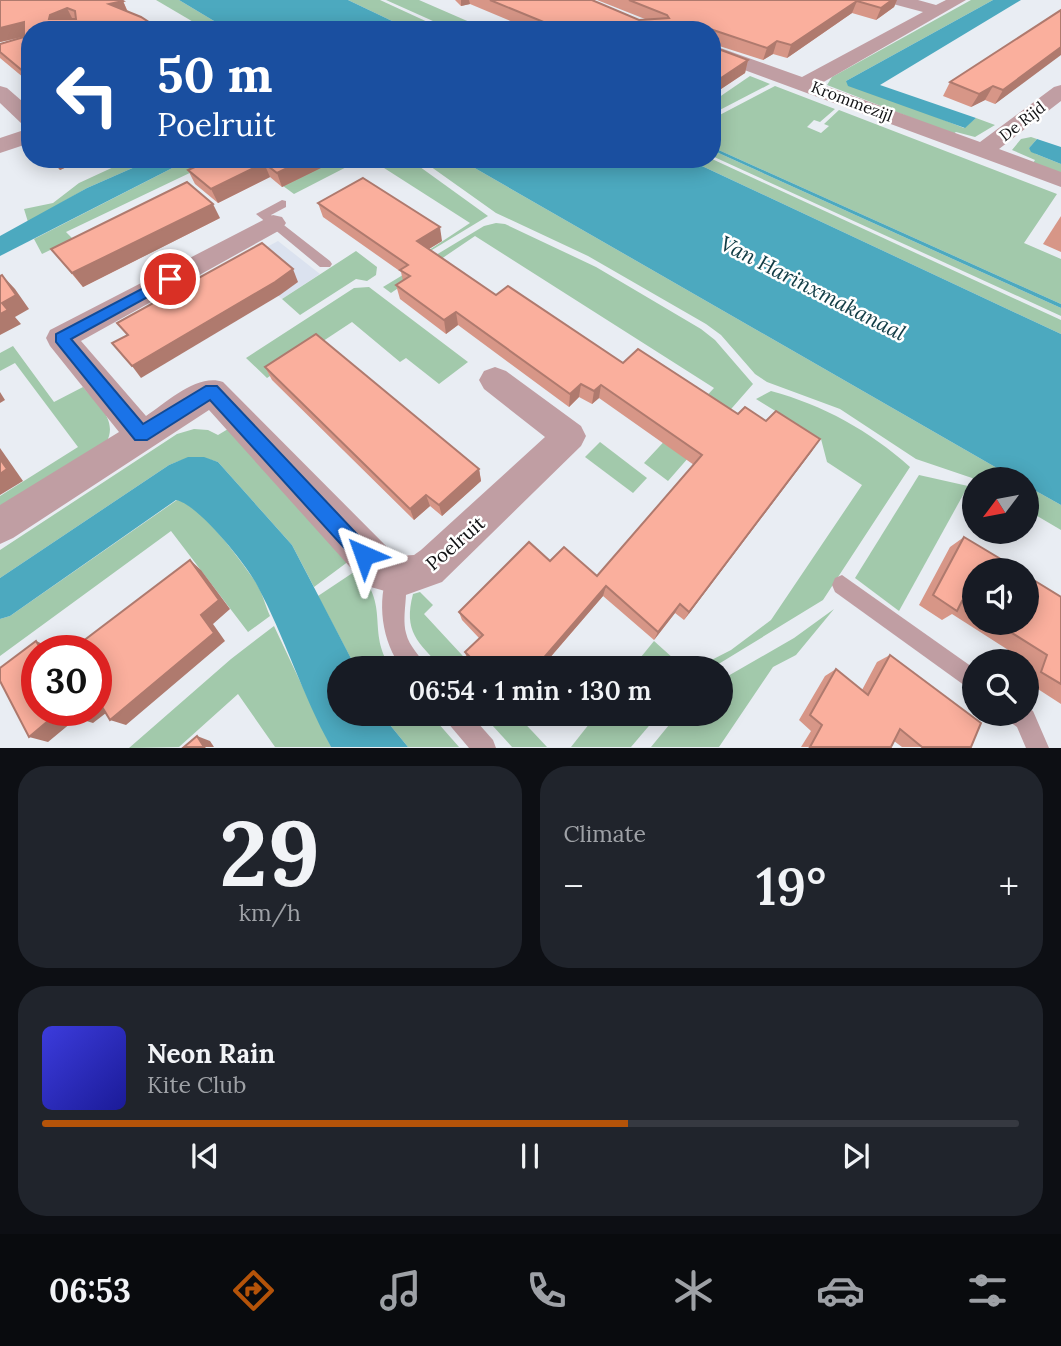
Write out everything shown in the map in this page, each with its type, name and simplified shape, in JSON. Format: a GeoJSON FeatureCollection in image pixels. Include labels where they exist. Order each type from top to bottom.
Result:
{"type":"FeatureCollection","features":[{"type":"Feature","properties":{"kind":"street"},"geometry":{"type":"LineString","coordinates":[[899,0],[938,11]]}},
{"type":"Feature","properties":{"kind":"street","name":"Krommezijl"},"geometry":{"type":"LineString","coordinates":[[805,84],[958,0]]}},
{"type":"Feature","properties":{"kind":"street"},"geometry":{"type":"LineString","coordinates":[[721,54],[805,84]]}},
{"type":"Feature","properties":{"kind":"street","name":"Krommezijl"},"geometry":{"type":"LineString","coordinates":[[805,84],[1061,180]]}},
{"type":"Feature","properties":{"kind":"street","name":"De Rijd"},"geometry":{"type":"LineString","coordinates":[[983,151],[1061,91]]}},
{"type":"Feature","properties":{"kind":"street"},"geometry":{"type":"LineString","coordinates":[[0,92],[21,111]]}},
{"type":"Feature","properties":{"kind":"street"},"geometry":{"type":"LineString","coordinates":[[0,146],[21,138]]}},
{"type":"Feature","properties":{"kind":"street"},"geometry":{"type":"LineString","coordinates":[[141,435],[61,338],[277,214]]}},
{"type":"Feature","properties":{"kind":"street","name":"Poelruit"},"geometry":{"type":"LineString","coordinates":[[396,577],[411,577],[435,564],[569,436],[495,380]]}},
{"type":"Feature","properties":{"kind":"street"},"geometry":{"type":"LineString","coordinates":[[0,526],[212,390],[364,555],[381,572],[396,577]]}},
{"type":"Feature","properties":{"kind":"lane"},"geometry":{"type":"LineString","coordinates":[[277,214],[325,264]]}},
{"type":"Feature","properties":{"kind":"lane"},"geometry":{"type":"LineString","coordinates":[[396,577],[393,629],[404,656]]}},
{"type":"Feature","properties":{"kind":"lane"},"geometry":{"type":"LineString","coordinates":[[842,585],[962,673]]}},
{"type":"Feature","properties":{"kind":"lane"},"geometry":{"type":"LineString","coordinates":[[466,726],[485,747]]}},
{"type":"Feature","properties":{"kind":"lane"},"geometry":{"type":"LineString","coordinates":[[1028,726],[1038,747]]}},
{"type":"Feature","properties":{"kind":"shaded area"},"geometry":{"type":"Polygon","coordinates":[[[278,241],[320,274],[282,299],[239,262],[278,241]]]}},
{"type":"Feature","properties":{"kind":"green space"},"geometry":{"type":"Polygon","coordinates":[[[156,0],[179,0],[214,21],[192,21],[156,0]]]}},
{"type":"Feature","properties":{"kind":"green space"},"geometry":{"type":"Polygon","coordinates":[[[348,0],[380,0],[426,21],[392,21],[348,0]]]}},
{"type":"Feature","properties":{"kind":"green space"},"geometry":{"type":"Polygon","coordinates":[[[386,0],[419,0],[467,21],[433,21],[386,0]]]}},
{"type":"Feature","properties":{"kind":"green space"},"geometry":{"type":"Polygon","coordinates":[[[971,0],[993,0],[846,81],[964,128],[976,118],[995,125],[975,137],[956,132],[953,134],[827,85],[832,77],[971,0]]]}},
{"type":"Feature","properties":{"kind":"green space"},"geometry":{"type":"Polygon","coordinates":[[[750,76],[770,84],[721,109],[721,96],[750,76]]]}},
{"type":"Feature","properties":{"kind":"green space"},"geometry":{"type":"Polygon","coordinates":[[[775,86],[835,109],[820,122],[814,120],[807,127],[821,133],[829,126],[824,124],[839,110],[1057,194],[1024,243],[1061,259],[1061,304],[721,151],[721,114],[775,86]]]}},
{"type":"Feature","properties":{"kind":"green space"},"geometry":{"type":"Polygon","coordinates":[[[1021,139],[1037,139],[1029,148],[1036,154],[1061,164],[1061,174],[1033,163],[1035,160],[1012,150],[1021,139]]]}},
{"type":"Feature","properties":{"kind":"green space"},"geometry":{"type":"Polygon","coordinates":[[[721,154],[1061,308],[1061,316],[721,160],[721,154]]]}},
{"type":"Feature","properties":{"kind":"green space"},"geometry":{"type":"Polygon","coordinates":[[[721,163],[1061,320],[1061,334],[706,168],[721,168],[721,163]]]}},
{"type":"Feature","properties":{"kind":"green space"},"geometry":{"type":"Polygon","coordinates":[[[112,168],[133,168],[87,188],[28,222],[24,209],[53,203],[79,183],[112,168]]]}},
{"type":"Feature","properties":{"kind":"green space"},"geometry":{"type":"Polygon","coordinates":[[[172,168],[200,168],[66,232],[73,239],[42,254],[34,239],[172,168]]]}},
{"type":"Feature","properties":{"kind":"green space"},"geometry":{"type":"Polygon","coordinates":[[[308,168],[345,168],[294,194],[279,183],[308,168]]]}},
{"type":"Feature","properties":{"kind":"green space"},"geometry":{"type":"Polygon","coordinates":[[[384,168],[421,168],[488,216],[399,270],[470,223],[384,168]]]}},
{"type":"Feature","properties":{"kind":"green space"},"geometry":{"type":"Polygon","coordinates":[[[433,168],[475,168],[995,467],[962,467],[962,475],[916,459],[840,409],[767,382],[755,374],[721,335],[706,324],[588,256],[496,213],[433,168]]]}},
{"type":"Feature","properties":{"kind":"green space"},"geometry":{"type":"Polygon","coordinates":[[[505,224],[596,267],[701,329],[715,340],[753,384],[668,481],[644,463],[714,388],[475,236],[391,293],[383,287],[484,226],[505,224]]]}},
{"type":"Feature","properties":{"kind":"green space"},"geometry":{"type":"Polygon","coordinates":[[[356,251],[377,267],[376,275],[367,281],[356,279],[300,315],[282,299],[356,251]]]}},
{"type":"Feature","properties":{"kind":"green space"},"geometry":{"type":"Polygon","coordinates":[[[369,287],[468,362],[439,384],[406,358],[400,362],[352,322],[267,378],[246,358],[354,288],[369,287]]]}},
{"type":"Feature","properties":{"kind":"green space"},"geometry":{"type":"Polygon","coordinates":[[[13,346],[54,402],[83,387],[105,413],[110,427],[106,443],[0,514],[0,496],[78,447],[15,363],[0,371],[0,353],[13,346]]]}},
{"type":"Feature","properties":{"kind":"green space"},"geometry":{"type":"Polygon","coordinates":[[[771,391],[809,404],[862,431],[910,467],[823,600],[732,656],[719,656],[771,620],[862,485],[827,462],[821,439],[756,399],[771,391]]]}},
{"type":"Feature","properties":{"kind":"green space"},"geometry":{"type":"Polygon","coordinates":[[[194,429],[208,430],[218,435],[228,429],[349,561],[314,587],[292,545],[218,462],[193,458],[169,465],[0,578],[0,550],[177,434],[194,429]]]}},
{"type":"Feature","properties":{"kind":"green space"},"geometry":{"type":"Polygon","coordinates":[[[600,442],[647,478],[633,493],[585,457],[600,442]]]}},
{"type":"Feature","properties":{"kind":"green space"},"geometry":{"type":"Polygon","coordinates":[[[919,475],[962,485],[962,497],[899,611],[855,578],[919,475]]]}},
{"type":"Feature","properties":{"kind":"green space"},"geometry":{"type":"Polygon","coordinates":[[[1040,493],[1061,505],[1061,530],[1040,518],[1040,493]]]}},
{"type":"Feature","properties":{"kind":"green space"},"geometry":{"type":"Polygon","coordinates":[[[177,500],[197,512],[230,547],[257,585],[270,616],[248,632],[171,531],[29,635],[21,635],[21,641],[0,656],[0,619],[10,616],[177,500]]]}},
{"type":"Feature","properties":{"kind":"green space"},"geometry":{"type":"Polygon","coordinates":[[[357,570],[373,595],[385,656],[350,656],[318,596],[357,570]]]}},
{"type":"Feature","properties":{"kind":"green space"},"geometry":{"type":"Polygon","coordinates":[[[420,592],[433,605],[424,614],[463,656],[431,656],[420,643],[411,627],[410,607],[413,594],[420,592]]]}},
{"type":"Feature","properties":{"kind":"green space"},"geometry":{"type":"Polygon","coordinates":[[[834,609],[796,655],[773,667],[719,747],[651,747],[668,726],[733,726],[733,673],[794,638],[834,609]]]}},
{"type":"Feature","properties":{"kind":"green space"},"geometry":{"type":"Polygon","coordinates":[[[274,626],[331,747],[275,747],[238,694],[179,747],[129,748],[231,659],[274,626]]]}},
{"type":"Feature","properties":{"kind":"green space"},"geometry":{"type":"Polygon","coordinates":[[[654,641],[671,656],[642,656],[654,641]]]}},
{"type":"Feature","properties":{"kind":"green space"},"geometry":{"type":"Polygon","coordinates":[[[391,726],[441,726],[459,747],[408,747],[391,726]]]}},
{"type":"Feature","properties":{"kind":"green space"},"geometry":{"type":"Polygon","coordinates":[[[493,726],[527,726],[547,747],[512,747],[493,726]]]}},
{"type":"Feature","properties":{"kind":"green space"},"geometry":{"type":"Polygon","coordinates":[[[588,726],[649,726],[631,747],[571,747],[588,726]]]}},
{"type":"Feature","properties":{"kind":"water"},"geometry":{"type":"Polygon","coordinates":[[[179,0],[348,0],[392,21],[214,21],[179,0]]]}},
{"type":"Feature","properties":{"kind":"water"},"geometry":{"type":"Polygon","coordinates":[[[993,0],[1021,0],[880,85],[976,118],[965,128],[848,86],[846,81],[993,0]]]}},
{"type":"Feature","properties":{"kind":"water"},"geometry":{"type":"Polygon","coordinates":[[[1037,139],[1061,147],[1061,164],[1031,152],[1029,148],[1037,139]]]}},
{"type":"Feature","properties":{"kind":"water"},"geometry":{"type":"Polygon","coordinates":[[[721,151],[1061,304],[1061,308],[721,154],[721,151]]]}},
{"type":"Feature","properties":{"kind":"water"},"geometry":{"type":"Polygon","coordinates":[[[133,168],[172,168],[0,256],[0,236],[87,188],[133,168]]]}},
{"type":"Feature","properties":{"kind":"water","name":"Van Harinxmakanaal"},"geometry":{"type":"Polygon","coordinates":[[[475,168],[706,168],[1061,334],[1061,505],[1040,493],[1040,467],[995,467],[475,168]]]}},
{"type":"Feature","properties":{"kind":"water"},"geometry":{"type":"Polygon","coordinates":[[[188,457],[204,457],[218,462],[292,545],[350,656],[327,656],[327,726],[391,726],[408,747],[331,747],[251,575],[208,523],[176,500],[10,616],[0,619],[0,578],[169,465],[188,457]]]}},
{"type":"Feature","properties":{"kind":"building"},"geometry":{"type":"Polygon","coordinates":[[[0,0],[121,0],[123,1],[109,4],[147,21],[21,21],[0,28],[0,0]],[[67,8],[50,15],[49,19],[76,19],[75,11],[67,8]]]}},
{"type":"Feature","properties":{"kind":"building"},"geometry":{"type":"Polygon","coordinates":[[[490,0],[592,0],[639,20],[669,18],[629,0],[892,0],[881,8],[857,1],[791,45],[777,41],[767,48],[721,33],[721,21],[541,21],[490,0]]]}},
{"type":"Feature","properties":{"kind":"building"},"geometry":{"type":"Polygon","coordinates":[[[1061,10],[1061,47],[1003,90],[993,86],[979,94],[950,82],[1061,10]]]}},
{"type":"Feature","properties":{"kind":"building"},"geometry":{"type":"Polygon","coordinates":[[[21,38],[21,70],[0,52],[0,44],[21,38]]]}},
{"type":"Feature","properties":{"kind":"building"},"geometry":{"type":"Polygon","coordinates":[[[721,50],[748,60],[721,78],[721,50]]]}},
{"type":"Feature","properties":{"kind":"building"},"geometry":{"type":"Polygon","coordinates":[[[193,168],[254,168],[211,189],[188,170],[193,168]]]}},
{"type":"Feature","properties":{"kind":"building"},"geometry":{"type":"Polygon","coordinates":[[[270,168],[287,168],[277,173],[270,168]]]}},
{"type":"Feature","properties":{"kind":"building"},"geometry":{"type":"Polygon","coordinates":[[[363,178],[440,227],[417,241],[496,295],[508,286],[623,363],[638,349],[738,414],[745,407],[766,421],[776,411],[820,439],[689,612],[680,604],[658,632],[606,586],[545,656],[469,656],[465,652],[483,635],[459,612],[529,542],[550,561],[564,547],[597,576],[702,455],[601,385],[594,391],[581,384],[570,394],[456,312],[444,320],[396,285],[410,276],[400,270],[408,265],[318,203],[363,178]]]}},
{"type":"Feature","properties":{"kind":"building"},"geometry":{"type":"Polygon","coordinates":[[[187,182],[213,204],[72,273],[51,249],[187,182]]]}},
{"type":"Feature","properties":{"kind":"building"},"geometry":{"type":"Polygon","coordinates":[[[262,243],[293,269],[132,366],[112,343],[128,335],[117,323],[262,243]]]}},
{"type":"Feature","properties":{"kind":"building"},"geometry":{"type":"Polygon","coordinates":[[[2,275],[16,295],[2,303],[8,310],[0,314],[0,276],[2,275]]]}},
{"type":"Feature","properties":{"kind":"building"},"geometry":{"type":"Polygon","coordinates":[[[316,334],[479,469],[439,505],[426,495],[410,509],[265,367],[316,334]]]}},
{"type":"Feature","properties":{"kind":"building"},"geometry":{"type":"Polygon","coordinates":[[[0,459],[7,469],[0,474],[0,459]]]}},
{"type":"Feature","properties":{"kind":"building"},"geometry":{"type":"Polygon","coordinates":[[[962,541],[962,544],[976,544],[999,558],[962,558],[962,601],[957,611],[933,595],[962,541]]]}},
{"type":"Feature","properties":{"kind":"building"},"geometry":{"type":"Polygon","coordinates":[[[190,560],[219,600],[201,615],[214,633],[112,718],[112,635],[91,635],[190,560]]]}},
{"type":"Feature","properties":{"kind":"building"},"geometry":{"type":"Polygon","coordinates":[[[1039,583],[1061,597],[1061,684],[1041,672],[1047,655],[1015,635],[1039,635],[1039,583]]]}},
{"type":"Feature","properties":{"kind":"building"},"geometry":{"type":"Polygon","coordinates":[[[21,652],[21,722],[0,681],[0,668],[21,652]]]}},
{"type":"Feature","properties":{"kind":"building"},"geometry":{"type":"Polygon","coordinates":[[[890,655],[962,709],[962,726],[980,726],[971,747],[922,747],[900,729],[891,747],[810,747],[822,725],[810,715],[836,669],[868,695],[890,655]]]}},
{"type":"Feature","properties":{"kind":"building"},"geometry":{"type":"Polygon","coordinates":[[[23,726],[42,726],[29,737],[23,726]]]}},
{"type":"Feature","properties":{"kind":"building"},"geometry":{"type":"Polygon","coordinates":[[[197,736],[204,747],[184,747],[197,736]]]}},
{"type":"Feature","properties":{"kind":"route"},"geometry":{"type":"LineString","coordinates":[[170,279],[61,338],[141,435],[212,390],[364,555]]}}]}
